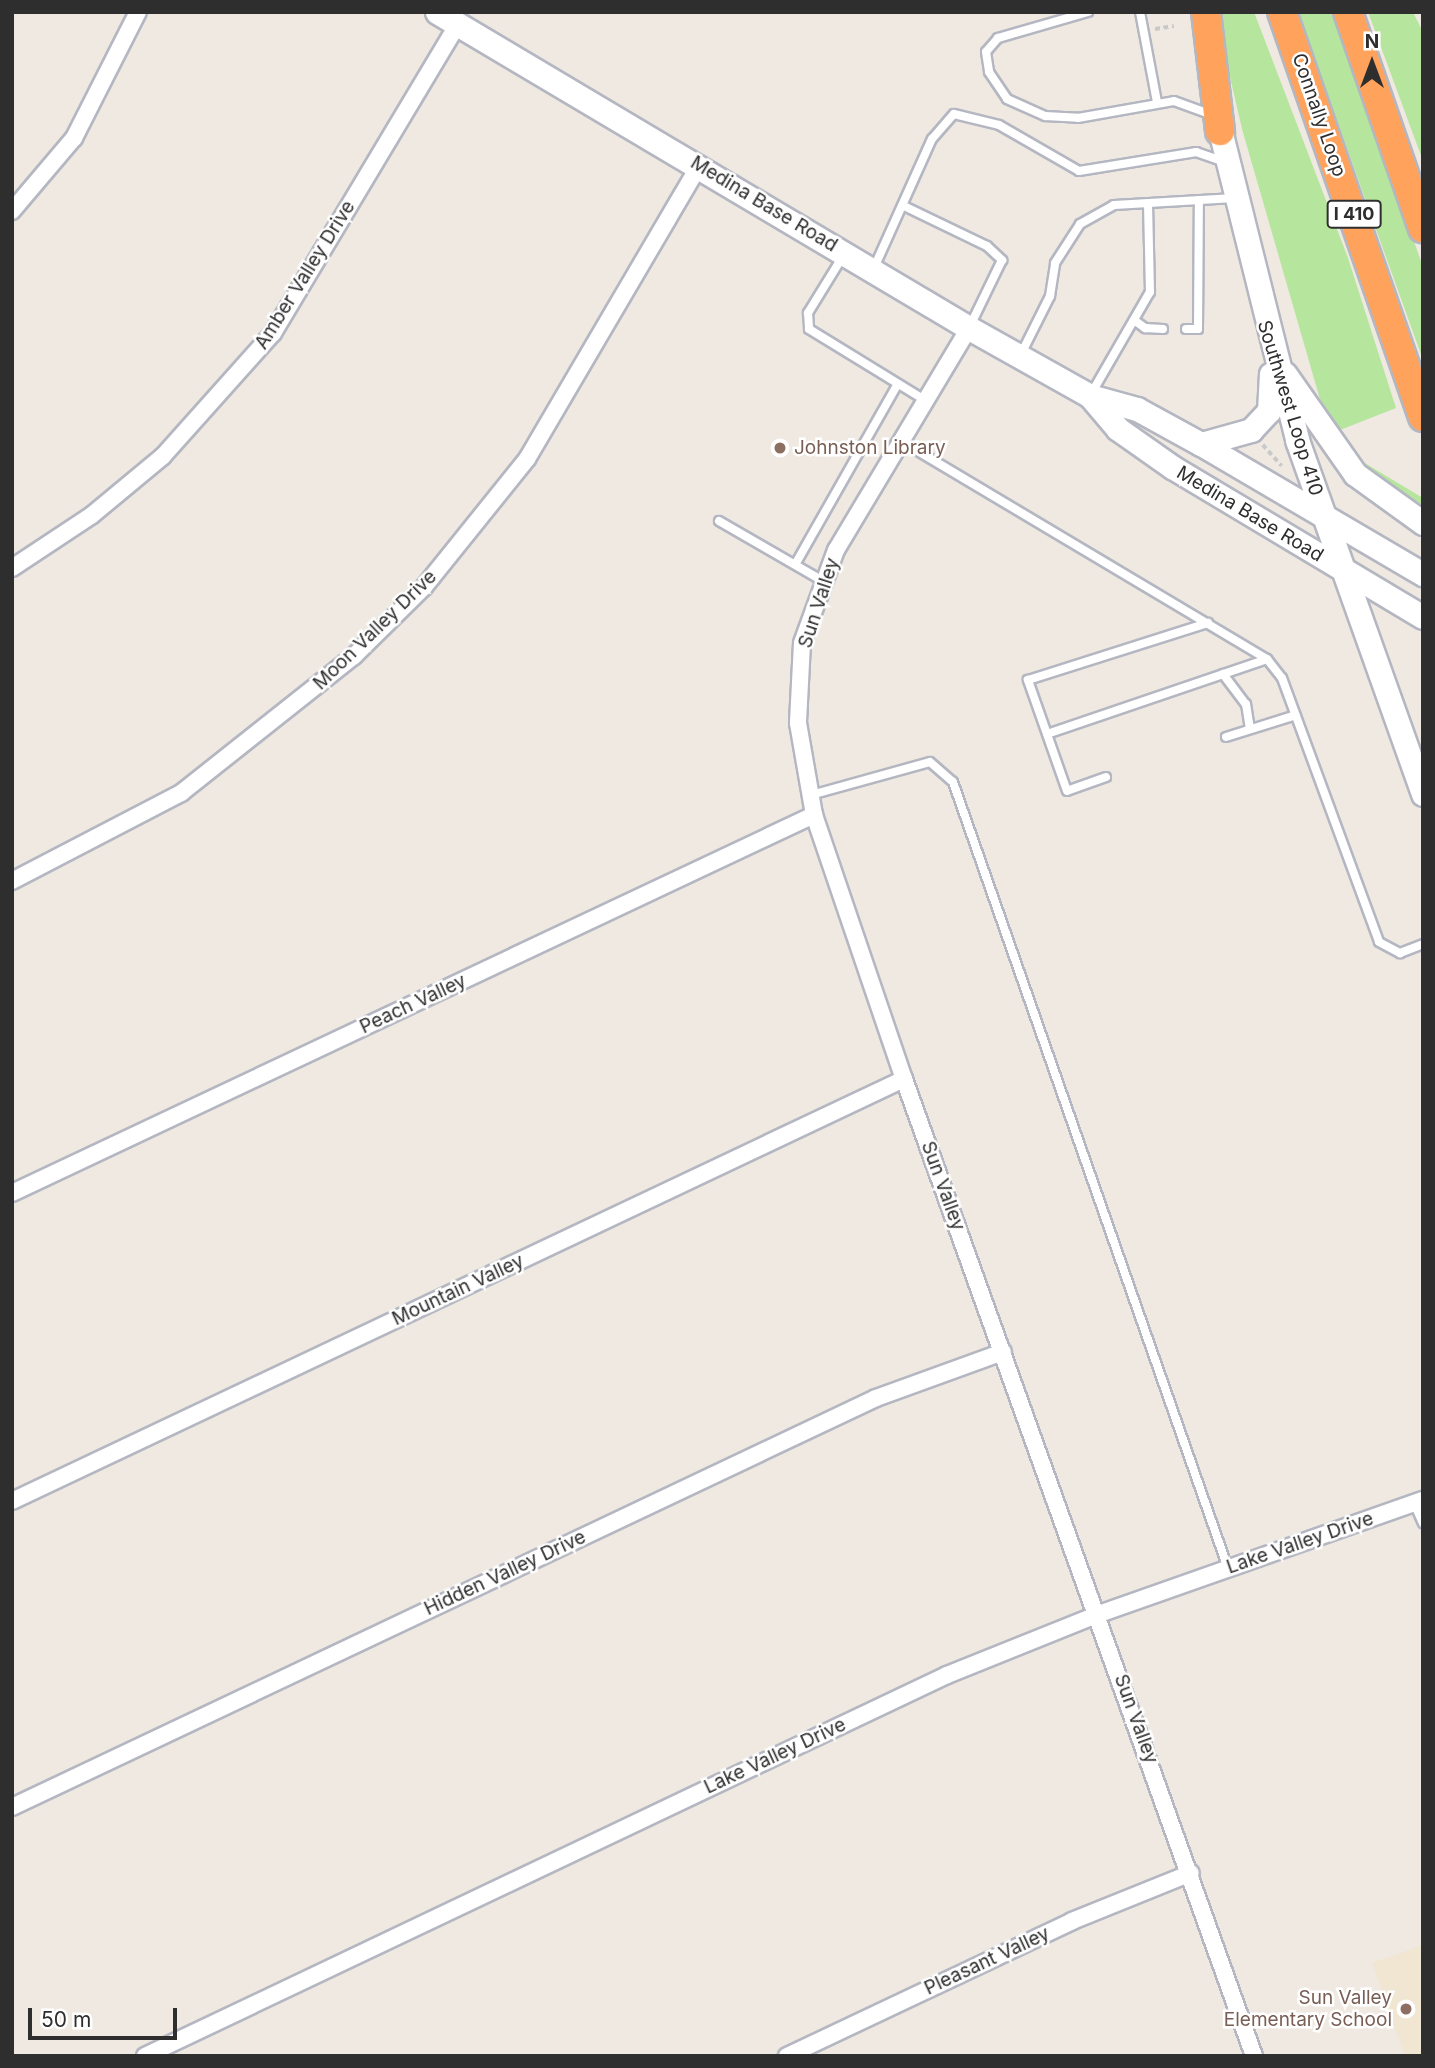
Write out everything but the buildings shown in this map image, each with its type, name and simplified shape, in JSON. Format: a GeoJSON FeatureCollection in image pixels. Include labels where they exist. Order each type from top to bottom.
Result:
{"type":"FeatureCollection","features":[{"type":"Feature","properties":{"kind":"highway"},"geometry":{"type":"LineString","coordinates":[[1206,12],[1220,131]]}},
{"type":"Feature","properties":{"kind":"highway","name":"Connally Loop"},"geometry":{"type":"LineString","coordinates":[[1282,12],[1423,417]]}},
{"type":"Feature","properties":{"kind":"highway"},"geometry":{"type":"LineString","coordinates":[[1348,12],[1423,228]]}},
{"type":"Feature","properties":{"kind":"street"},"geometry":{"type":"LineString","coordinates":[[12,211],[74,138],[138,12]]}},
{"type":"Feature","properties":{"kind":"street","name":"Medina Base Road"},"geometry":{"type":"LineString","coordinates":[[437,12],[969,328],[1090,396],[1137,409],[1423,574]]}},
{"type":"Feature","properties":{"kind":"street","name":"Southwest Loop 410"},"geometry":{"type":"LineString","coordinates":[[1192,12],[1272,353],[1342,569],[1423,794]]}},
{"type":"Feature","properties":{"kind":"street","name":"Amber Valley Drive"},"geometry":{"type":"LineString","coordinates":[[12,569],[85,520],[163,456],[273,333],[458,24]]}},
{"type":"Feature","properties":{"kind":"street","name":"Moon Valley Drive"},"geometry":{"type":"LineString","coordinates":[[12,881],[181,793],[354,656],[424,587],[527,459],[699,166]]}},
{"type":"Feature","properties":{"kind":"street","name":"Sun Valley"},"geometry":{"type":"LineString","coordinates":[[969,328],[901,441],[823,581],[803,643],[797,723],[814,815],[904,1079],[1099,1614],[1254,2056]]}},
{"type":"Feature","properties":{"kind":"street"},"geometry":{"type":"LineString","coordinates":[[1201,444],[1251,430],[1269,411],[1272,353]]}},
{"type":"Feature","properties":{"kind":"street"},"geometry":{"type":"LineString","coordinates":[[1272,353],[1355,474],[1423,523]]}},
{"type":"Feature","properties":{"kind":"street","name":"Medina Base Road"},"geometry":{"type":"LineString","coordinates":[[1090,396],[1118,429],[1172,467],[1423,617]]}},
{"type":"Feature","properties":{"kind":"street","name":"Peach Valley"},"geometry":{"type":"LineString","coordinates":[[12,1193],[814,815]]}},
{"type":"Feature","properties":{"kind":"street","name":"Mountain Valley"},"geometry":{"type":"LineString","coordinates":[[12,1501],[904,1079]]}},
{"type":"Feature","properties":{"kind":"street","name":"Hidden Valley Drive"},"geometry":{"type":"LineString","coordinates":[[12,1807],[876,1398],[1003,1352]]}},
{"type":"Feature","properties":{"kind":"street","name":"Lake Valley Drive"},"geometry":{"type":"LineString","coordinates":[[145,2056],[947,1675],[1099,1614],[1418,1501]]}},
{"type":"Feature","properties":{"kind":"street","name":"Pleasant Valley"},"geometry":{"type":"LineString","coordinates":[[787,2056],[1072,1921],[1191,1873]]}},
{"type":"Feature","properties":{"kind":"lane"},"geometry":{"type":"LineString","coordinates":[[1088,12],[998,38],[986,52],[997,86],[1024,111],[1045,116],[1078,118],[1157,102],[1204,107],[1220,131]]}},
{"type":"Feature","properties":{"kind":"lane"},"geometry":{"type":"LineString","coordinates":[[1140,12],[1157,102]]}},
{"type":"Feature","properties":{"kind":"lane"},"geometry":{"type":"LineString","coordinates":[[873,270],[905,207],[932,139],[954,114],[999,125],[1079,171],[1196,152],[1227,164]]}},
{"type":"Feature","properties":{"kind":"lane"},"geometry":{"type":"LineString","coordinates":[[1020,357],[1050,296],[1055,263],[1080,224],[1114,205],[1236,198]]}},
{"type":"Feature","properties":{"kind":"lane"},"geometry":{"type":"LineString","coordinates":[[1186,328],[1198,329],[1199,200]]}},
{"type":"Feature","properties":{"kind":"lane"},"geometry":{"type":"LineString","coordinates":[[1090,396],[1150,292],[1148,203]]}},
{"type":"Feature","properties":{"kind":"lane"},"geometry":{"type":"LineString","coordinates":[[905,207],[987,246],[1002,260],[969,328]]}},
{"type":"Feature","properties":{"kind":"lane"},"geometry":{"type":"LineString","coordinates":[[844,253],[808,313],[808,329],[896,387],[925,400]]}},
{"type":"Feature","properties":{"kind":"lane"},"geometry":{"type":"LineString","coordinates":[[1134,320],[1145,328],[1163,328]]}},
{"type":"Feature","properties":{"kind":"lane"},"geometry":{"type":"LineString","coordinates":[[796,563],[896,387]]}},
{"type":"Feature","properties":{"kind":"lane"},"geometry":{"type":"LineString","coordinates":[[901,441],[1267,659],[1296,715],[1379,942],[1400,953],[1423,944]]}},
{"type":"Feature","properties":{"kind":"lane"},"geometry":{"type":"LineString","coordinates":[[719,521],[823,581]]}},
{"type":"Feature","properties":{"kind":"lane"},"geometry":{"type":"LineString","coordinates":[[1106,777],[1067,791],[1028,680],[1208,623]]}},
{"type":"Feature","properties":{"kind":"lane"},"geometry":{"type":"LineString","coordinates":[[1047,734],[1267,659]]}},
{"type":"Feature","properties":{"kind":"lane"},"geometry":{"type":"LineString","coordinates":[[1223,674],[1246,704],[1250,729]]}},
{"type":"Feature","properties":{"kind":"lane"},"geometry":{"type":"LineString","coordinates":[[1226,737],[1296,715]]}},
{"type":"Feature","properties":{"kind":"lane"},"geometry":{"type":"LineString","coordinates":[[811,795],[930,762],[953,782],[1228,1568]]}},
{"type":"Feature","properties":{"kind":"lane"},"geometry":{"type":"LineString","coordinates":[[1418,1501],[1423,1523]]}},
{"type":"Feature","properties":{"kind":"path"},"geometry":{"type":"LineString","coordinates":[[1257,438],[1287,472]]}},
{"type":"Feature","properties":{"kind":"shaded area","name":"Sun Valley Elementary School"},"geometry":{"type":"Polygon","coordinates":[[[1423,1945],[1423,2056],[1405,2056],[1372,1963],[1423,1945]]]}},
{"type":"Feature","properties":{"kind":"green space"},"geometry":{"type":"Polygon","coordinates":[[[1215,12],[1254,12],[1348,258],[1396,408],[1340,430],[1358,459],[1423,498],[1423,505],[1366,472],[1328,427],[1242,129],[1215,12]]]}},
{"type":"Feature","properties":{"kind":"green space"},"geometry":{"type":"Polygon","coordinates":[[[1298,12],[1333,12],[1423,267],[1423,360],[1298,12]]]}},
{"type":"Feature","properties":{"kind":"green space"},"geometry":{"type":"Polygon","coordinates":[[[1368,12],[1413,12],[1423,32],[1423,161],[1368,12]]]}},
{"type":"Feature","properties":{"kind":"place","name":"Johnston Library"},"geometry":{"type":"Point","coordinates":[780,448]}},
{"type":"Feature","properties":{"kind":"place","name":"Sun Valley Elementary School"},"geometry":{"type":"Point","coordinates":[1406,2009]}}]}
